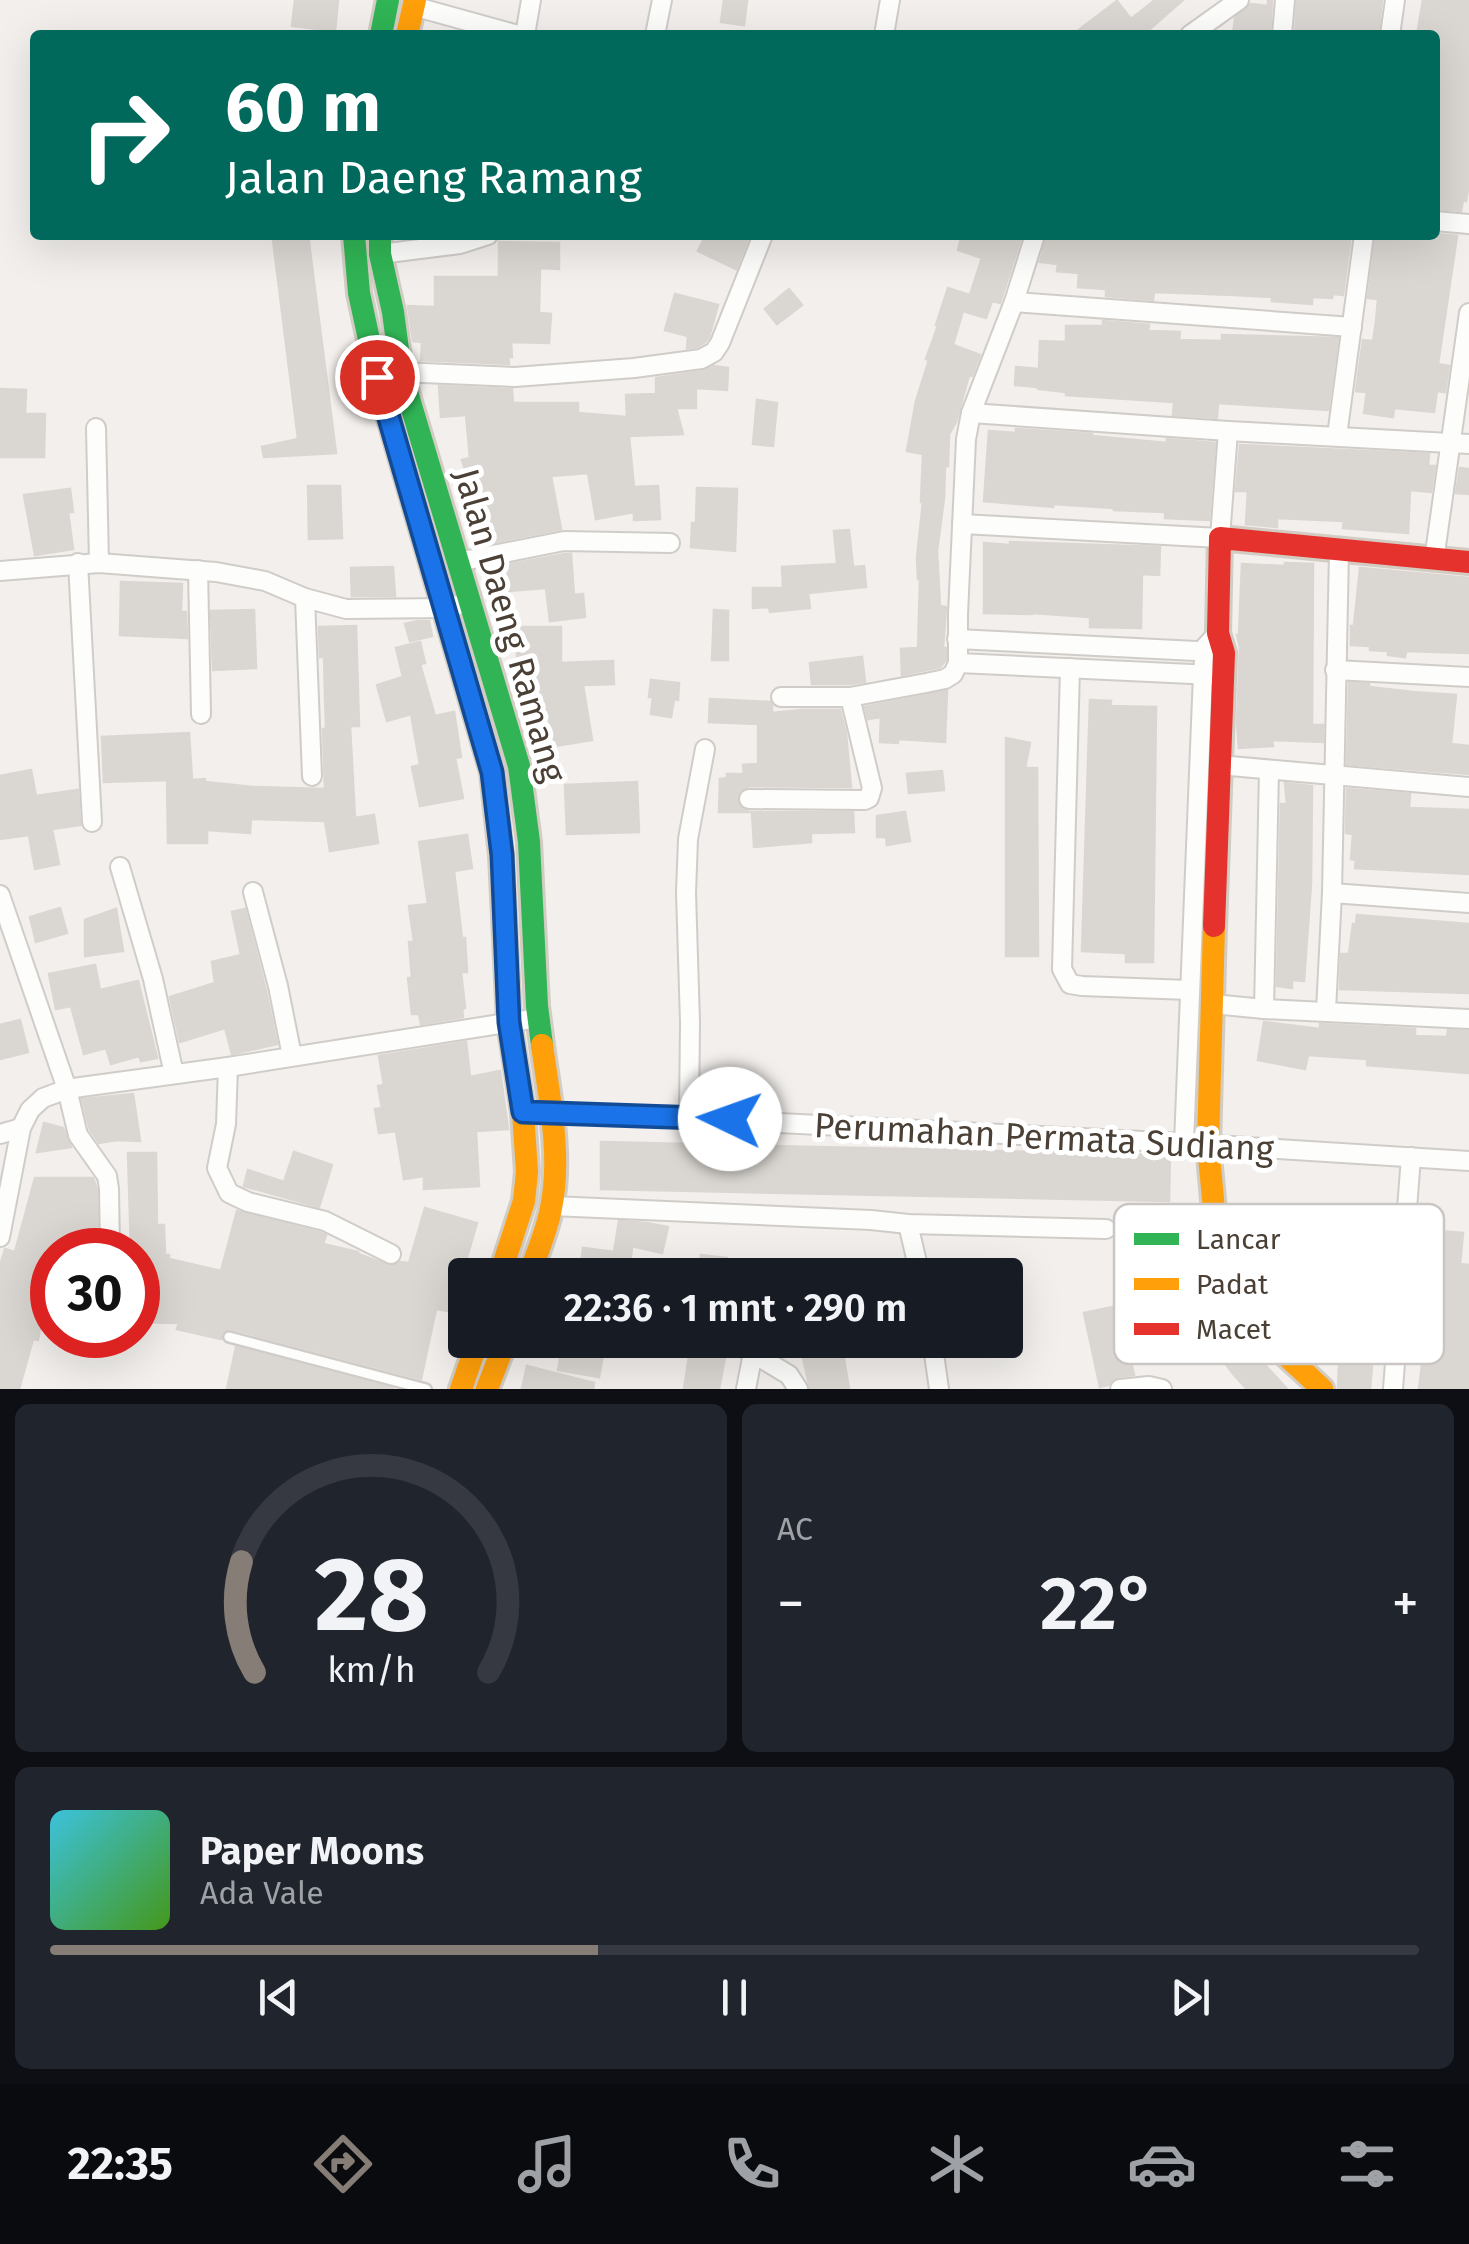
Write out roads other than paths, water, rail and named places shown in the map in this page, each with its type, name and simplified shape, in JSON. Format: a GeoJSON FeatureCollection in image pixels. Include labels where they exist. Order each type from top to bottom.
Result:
{"type":"FeatureCollection","features":[{"type":"Feature","properties":{"kind":"main road"},"geometry":{"type":"LineString","coordinates":[[382,30],[388,0]]}},
{"type":"Feature","properties":{"kind":"main road"},"geometry":{"type":"LineString","coordinates":[[408,30],[414,3]]}},
{"type":"Feature","properties":{"kind":"main road"},"geometry":{"type":"LineString","coordinates":[[354,246],[380,245]]}},
{"type":"Feature","properties":{"kind":"main road","name":"Jalan Daeng Ramang"},"geometry":{"type":"LineString","coordinates":[[380,245],[401,372],[519,766],[529,842],[538,1018],[555,1173],[552,1206],[535,1258]]}},
{"type":"Feature","properties":{"kind":"main road","name":"Jalan Daeng Ramang"},"geometry":{"type":"LineString","coordinates":[[354,246],[377,377],[492,772],[509,1022],[523,1112],[526,1172],[524,1202],[506,1258]]}},
{"type":"Feature","properties":{"kind":"main road"},"geometry":{"type":"LineString","coordinates":[[1213,1204],[1208,1144],[1218,766],[1214,657],[1220,538],[1469,562]]}},
{"type":"Feature","properties":{"kind":"main road"},"geometry":{"type":"LineString","coordinates":[[487,753],[513,747]]}},
{"type":"Feature","properties":{"kind":"main road"},"geometry":{"type":"LineString","coordinates":[[498,825],[526,822]]}},
{"type":"Feature","properties":{"kind":"main road"},"geometry":{"type":"LineString","coordinates":[[460,1389],[471,1358]]}},
{"type":"Feature","properties":{"kind":"main road"},"geometry":{"type":"LineString","coordinates":[[488,1389],[499,1358]]}},
{"type":"Feature","properties":{"kind":"main road"},"geometry":{"type":"LineString","coordinates":[[1295,1364],[1322,1389]]}},
{"type":"Feature","properties":{"kind":"street"},"geometry":{"type":"LineString","coordinates":[[523,30],[530,0]]}},
{"type":"Feature","properties":{"kind":"street"},"geometry":{"type":"LineString","coordinates":[[656,30],[662,0]]}},
{"type":"Feature","properties":{"kind":"street"},"geometry":{"type":"LineString","coordinates":[[885,30],[890,0]]}},
{"type":"Feature","properties":{"kind":"street"},"geometry":{"type":"LineString","coordinates":[[1197,30],[1239,0]]}},
{"type":"Feature","properties":{"kind":"street"},"geometry":{"type":"LineString","coordinates":[[1282,30],[1285,0]]}},
{"type":"Feature","properties":{"kind":"street"},"geometry":{"type":"LineString","coordinates":[[1391,30],[1395,0]]}},
{"type":"Feature","properties":{"kind":"street"},"geometry":{"type":"LineString","coordinates":[[414,3],[505,30]]}},
{"type":"Feature","properties":{"kind":"street"},"geometry":{"type":"LineString","coordinates":[[1440,221],[1469,224]]}},
{"type":"Feature","properties":{"kind":"street"},"geometry":{"type":"LineString","coordinates":[[380,245],[460,244],[472,240]]}},
{"type":"Feature","properties":{"kind":"street"},"geometry":{"type":"LineString","coordinates":[[377,377],[401,372],[515,376],[634,368],[708,356],[720,343],[761,240]]}},
{"type":"Feature","properties":{"kind":"street"},"geometry":{"type":"LineString","coordinates":[[781,697],[850,696],[945,679],[953,674],[958,662],[966,439],[971,413],[1014,302],[1033,240]]}},
{"type":"Feature","properties":{"kind":"street"},"geometry":{"type":"LineString","coordinates":[[1337,436],[1363,240]]}},
{"type":"Feature","properties":{"kind":"street"},"geometry":{"type":"LineString","coordinates":[[1014,302],[1352,327]]}},
{"type":"Feature","properties":{"kind":"street"},"geometry":{"type":"LineString","coordinates":[[1434,560],[1459,444],[1469,313]]}},
{"type":"Feature","properties":{"kind":"street"},"geometry":{"type":"LineString","coordinates":[[971,413],[1459,444]]}},
{"type":"Feature","properties":{"kind":"street"},"geometry":{"type":"LineString","coordinates":[[96,428],[99,563]]}},
{"type":"Feature","properties":{"kind":"street"},"geometry":{"type":"LineString","coordinates":[[962,524],[1220,538],[1228,432]]}},
{"type":"Feature","properties":{"kind":"street"},"geometry":{"type":"LineString","coordinates":[[458,562],[564,541],[670,542]]}},
{"type":"Feature","properties":{"kind":"street"},"geometry":{"type":"LineString","coordinates":[[1326,1010],[1339,550]]}},
{"type":"Feature","properties":{"kind":"street"},"geometry":{"type":"LineString","coordinates":[[0,571],[78,563],[198,570],[265,581],[346,609],[444,608],[472,602]]}},
{"type":"Feature","properties":{"kind":"street"},"geometry":{"type":"LineString","coordinates":[[78,563],[92,822]]}},
{"type":"Feature","properties":{"kind":"street"},"geometry":{"type":"LineString","coordinates":[[198,570],[201,714]]}},
{"type":"Feature","properties":{"kind":"street"},"geometry":{"type":"LineString","coordinates":[[305,598],[312,776]]}},
{"type":"Feature","properties":{"kind":"street"},"geometry":{"type":"LineString","coordinates":[[957,639],[1214,657]]}},
{"type":"Feature","properties":{"kind":"street"},"geometry":{"type":"LineString","coordinates":[[958,662],[1070,668],[1214,657]]}},
{"type":"Feature","properties":{"kind":"street"},"geometry":{"type":"LineString","coordinates":[[1184,1142],[1189,990],[1214,657]]}},
{"type":"Feature","properties":{"kind":"street"},"geometry":{"type":"LineString","coordinates":[[1070,668],[1064,977],[1070,984],[1082,986],[1189,990]]}},
{"type":"Feature","properties":{"kind":"street"},"geometry":{"type":"LineString","coordinates":[[1335,670],[1469,677]]}},
{"type":"Feature","properties":{"kind":"street"},"geometry":{"type":"LineString","coordinates":[[749,799],[869,798],[872,788],[850,696]]}},
{"type":"Feature","properties":{"kind":"street"},"geometry":{"type":"LineString","coordinates":[[689,1117],[688,839],[706,748]]}},
{"type":"Feature","properties":{"kind":"street"},"geometry":{"type":"LineString","coordinates":[[1218,766],[1469,787]]}},
{"type":"Feature","properties":{"kind":"street"},"geometry":{"type":"LineString","coordinates":[[1264,1009],[1270,770]]}},
{"type":"Feature","properties":{"kind":"street"},"geometry":{"type":"LineString","coordinates":[[120,867],[153,979],[174,1074]]}},
{"type":"Feature","properties":{"kind":"street"},"geometry":{"type":"LineString","coordinates":[[253,892],[292,1056]]}},
{"type":"Feature","properties":{"kind":"street"},"geometry":{"type":"LineString","coordinates":[[1332,893],[1469,903]]}},
{"type":"Feature","properties":{"kind":"street"},"geometry":{"type":"LineString","coordinates":[[0,895],[67,1089],[80,1140],[107,1176],[109,1228]]}},
{"type":"Feature","properties":{"kind":"street"},"geometry":{"type":"LineString","coordinates":[[1213,1004],[1469,1019]]}},
{"type":"Feature","properties":{"kind":"street"},"geometry":{"type":"LineString","coordinates":[[0,1237],[22,1128],[30,1110],[43,1098],[67,1089],[538,1018]]}},
{"type":"Feature","properties":{"kind":"street"},"geometry":{"type":"LineString","coordinates":[[228,1067],[226,1124],[217,1168],[230,1192],[248,1202],[326,1221],[391,1254]]}},
{"type":"Feature","properties":{"kind":"street","name":"Perumahan Permata Sudiang"},"geometry":{"type":"LineString","coordinates":[[523,1112],[1184,1142],[1469,1161]]}},
{"type":"Feature","properties":{"kind":"street"},"geometry":{"type":"LineString","coordinates":[[0,1134],[22,1128]]}},
{"type":"Feature","properties":{"kind":"street"},"geometry":{"type":"LineString","coordinates":[[1407,1204],[1411,1157]]}},
{"type":"Feature","properties":{"kind":"street"},"geometry":{"type":"LineString","coordinates":[[552,1206],[908,1224],[1106,1228]]}},
{"type":"Feature","properties":{"kind":"street"},"geometry":{"type":"LineString","coordinates":[[908,1224],[916,1258]]}},
{"type":"Feature","properties":{"kind":"street"},"geometry":{"type":"LineString","coordinates":[[746,1389],[752,1358]]}},
{"type":"Feature","properties":{"kind":"street"},"geometry":{"type":"LineString","coordinates":[[761,1358],[789,1375],[798,1389]]}},
{"type":"Feature","properties":{"kind":"street"},"geometry":{"type":"LineString","coordinates":[[935,1358],[939,1389]]}},
{"type":"Feature","properties":{"kind":"street"},"geometry":{"type":"LineString","coordinates":[[1393,1389],[1395,1364]]}},
{"type":"Feature","properties":{"kind":"street"},"geometry":{"type":"LineString","coordinates":[[1120,1389],[1162,1389]]}},
{"type":"Feature","properties":{"kind":"lane"},"geometry":{"type":"LineString","coordinates":[[229,1337],[426,1389]]}}]}
